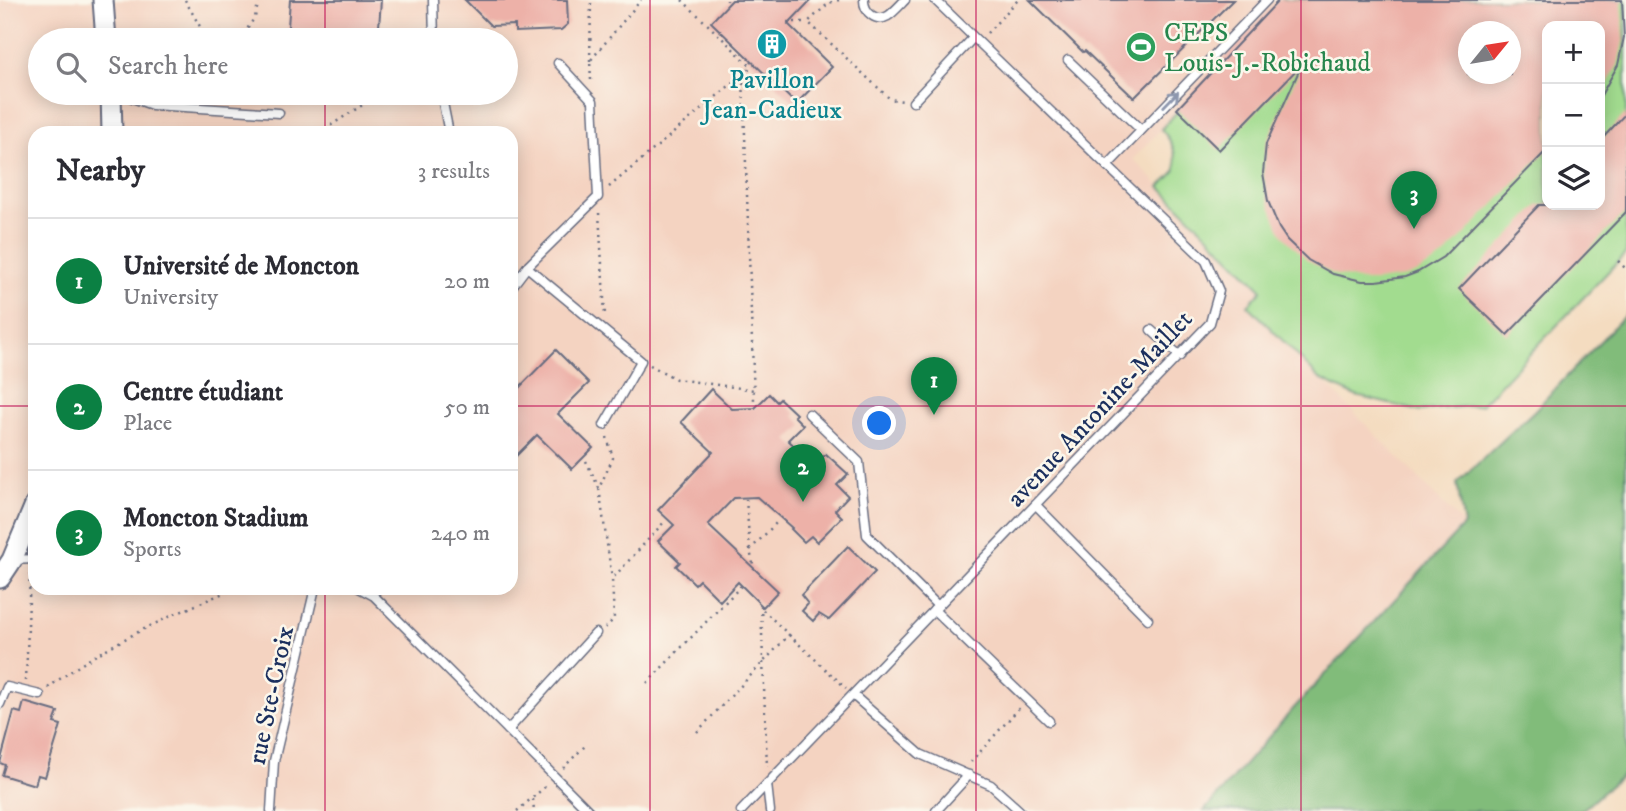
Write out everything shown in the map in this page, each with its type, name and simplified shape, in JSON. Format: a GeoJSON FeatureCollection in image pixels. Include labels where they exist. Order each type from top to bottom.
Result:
{"type":"FeatureCollection","features":[{"type":"Feature","properties":{"kind":"street"},"geometry":{"type":"LineString","coordinates":[[103,0],[105,28]]}},
{"type":"Feature","properties":{"kind":"street"},"geometry":{"type":"LineString","coordinates":[[112,105],[113,126]]}},
{"type":"Feature","properties":{"kind":"street"},"geometry":{"type":"LineString","coordinates":[[0,578],[26,560]]}},
{"type":"Feature","properties":{"kind":"lane"},"geometry":{"type":"LineString","coordinates":[[433,0],[434,28]]}},
{"type":"Feature","properties":{"kind":"lane"},"geometry":{"type":"LineString","coordinates":[[864,0],[868,13],[877,18],[886,17],[905,0]]}},
{"type":"Feature","properties":{"kind":"lane","name":"avenue Antonine-Maillet"},"geometry":{"type":"LineString","coordinates":[[741,811],[1180,356],[1210,323],[1219,291],[1206,261],[935,0]]}},
{"type":"Feature","properties":{"kind":"lane"},"geometry":{"type":"LineString","coordinates":[[1107,166],[1268,0]]}},
{"type":"Feature","properties":{"kind":"lane"},"geometry":{"type":"LineString","coordinates":[[914,102],[975,40]]}},
{"type":"Feature","properties":{"kind":"lane"},"geometry":{"type":"LineString","coordinates":[[1068,60],[1141,130]]}},
{"type":"Feature","properties":{"kind":"lane"},"geometry":{"type":"LineString","coordinates":[[518,279],[598,197],[593,101],[558,63]]}},
{"type":"Feature","properties":{"kind":"lane"},"geometry":{"type":"LineString","coordinates":[[152,105],[279,113]]}},
{"type":"Feature","properties":{"kind":"lane"},"geometry":{"type":"LineString","coordinates":[[443,105],[447,126]]}},
{"type":"Feature","properties":{"kind":"lane"},"geometry":{"type":"LineString","coordinates":[[527,267],[641,360],[604,425]]}},
{"type":"Feature","properties":{"kind":"lane"},"geometry":{"type":"LineString","coordinates":[[1151,330],[1180,356]]}},
{"type":"Feature","properties":{"kind":"lane"},"geometry":{"type":"LineString","coordinates":[[809,415],[859,462],[867,535],[1049,721]]}},
{"type":"Feature","properties":{"kind":"lane"},"geometry":{"type":"LineString","coordinates":[[1036,505],[1148,619]]}},
{"type":"Feature","properties":{"kind":"lane","name":"rue Ste-Croix"},"geometry":{"type":"LineString","coordinates":[[271,811],[274,761],[313,595]]}},
{"type":"Feature","properties":{"kind":"lane"},"geometry":{"type":"LineString","coordinates":[[372,595],[589,811]]}},
{"type":"Feature","properties":{"kind":"lane"},"geometry":{"type":"LineString","coordinates":[[508,730],[597,634]]}},
{"type":"Feature","properties":{"kind":"lane"},"geometry":{"type":"LineString","coordinates":[[0,704],[7,687],[40,695]]}},
{"type":"Feature","properties":{"kind":"lane"},"geometry":{"type":"LineString","coordinates":[[853,695],[919,754],[991,785],[1020,811]]}},
{"type":"Feature","properties":{"kind":"lane"},"geometry":{"type":"LineString","coordinates":[[936,811],[965,774]]}},
{"type":"Feature","properties":{"kind":"lane"},"geometry":{"type":"LineString","coordinates":[[767,784],[770,811]]}},
{"type":"Feature","properties":{"kind":"path"},"geometry":{"type":"LineString","coordinates":[[185,0],[200,28]]}},
{"type":"Feature","properties":{"kind":"path"},"geometry":{"type":"LineString","coordinates":[[248,28],[255,17],[259,0]]}},
{"type":"Feature","properties":{"kind":"path"},"geometry":{"type":"LineString","coordinates":[[591,0],[590,61],[593,101]]}},
{"type":"Feature","properties":{"kind":"path"},"geometry":{"type":"LineString","coordinates":[[590,61],[641,0]]}},
{"type":"Feature","properties":{"kind":"path"},"geometry":{"type":"LineString","coordinates":[[607,332],[598,197],[753,66],[682,0]]}},
{"type":"Feature","properties":{"kind":"path"},"geometry":{"type":"LineString","coordinates":[[787,22],[808,22],[829,4],[839,0]]}},
{"type":"Feature","properties":{"kind":"path"},"geometry":{"type":"LineString","coordinates":[[975,40],[1018,0]]}},
{"type":"Feature","properties":{"kind":"path"},"geometry":{"type":"LineString","coordinates":[[808,22],[890,99],[914,102]]}},
{"type":"Feature","properties":{"kind":"path"},"geometry":{"type":"LineString","coordinates":[[743,74],[754,401]]}},
{"type":"Feature","properties":{"kind":"path"},"geometry":{"type":"LineString","coordinates":[[330,126],[362,105]]}},
{"type":"Feature","properties":{"kind":"path"},"geometry":{"type":"LineString","coordinates":[[1618,261],[1626,269]]}},
{"type":"Feature","properties":{"kind":"path"},"geometry":{"type":"LineString","coordinates":[[641,360],[676,379],[754,390]]}},
{"type":"Feature","properties":{"kind":"path"},"geometry":{"type":"LineString","coordinates":[[599,488],[614,458],[604,425]]}},
{"type":"Feature","properties":{"kind":"path"},"geometry":{"type":"LineString","coordinates":[[586,461],[599,488],[612,579],[614,619],[597,634]]}},
{"type":"Feature","properties":{"kind":"path"},"geometry":{"type":"LineString","coordinates":[[746,499],[753,564]]}},
{"type":"Feature","properties":{"kind":"path"},"geometry":{"type":"LineString","coordinates":[[612,579],[666,520]]}},
{"type":"Feature","properties":{"kind":"path"},"geometry":{"type":"LineString","coordinates":[[750,550],[779,520]]}},
{"type":"Feature","properties":{"kind":"path"},"geometry":{"type":"LineString","coordinates":[[26,560],[26,691]]}},
{"type":"Feature","properties":{"kind":"path"},"geometry":{"type":"LineString","coordinates":[[647,683],[741,586]]}},
{"type":"Feature","properties":{"kind":"path"},"geometry":{"type":"LineString","coordinates":[[40,695],[70,671],[162,619],[219,595]]}},
{"type":"Feature","properties":{"kind":"path"},"geometry":{"type":"LineString","coordinates":[[767,784],[762,608],[853,695]]}},
{"type":"Feature","properties":{"kind":"path"},"geometry":{"type":"LineString","coordinates":[[697,732],[789,635]]}},
{"type":"Feature","properties":{"kind":"path"},"geometry":{"type":"LineString","coordinates":[[965,774],[1027,699]]}},
{"type":"Feature","properties":{"kind":"path"},"geometry":{"type":"LineString","coordinates":[[533,799],[534,811]]}},
{"type":"Feature","properties":{"kind":"shaded area"},"geometry":{"type":"Polygon","coordinates":[[[0,0],[1281,0],[1133,159],[1262,290],[1249,305],[1464,525],[1294,708],[1204,811],[0,811],[0,0]]]}},
{"type":"Feature","properties":{"kind":"green space"},"geometry":{"type":"Polygon","coordinates":[[[1281,0],[1626,0],[1626,253],[1481,405],[1419,411],[1356,396],[1320,379],[1248,305],[1262,290],[1160,187],[1176,170],[1173,148],[1161,129],[1281,0]]]}},
{"type":"Feature","properties":{"kind":"green space"},"geometry":{"type":"Polygon","coordinates":[[[1626,314],[1626,772],[1581,811],[1204,811],[1294,708],[1464,525],[1457,483],[1535,410],[1626,314]]]}},
{"type":"Feature","properties":{"kind":"building"},"geometry":{"type":"Polygon","coordinates":[[[290,0],[381,0],[379,28],[288,28],[290,0]]]}},
{"type":"Feature","properties":{"kind":"building"},"geometry":{"type":"Polygon","coordinates":[[[465,0],[567,0],[568,24],[561,30],[518,32],[515,25],[491,26],[465,0]]]}},
{"type":"Feature","properties":{"kind":"building","name":"Pavillon Jean-Cadieux"},"geometry":{"type":"Polygon","coordinates":[[[732,0],[811,0],[788,24],[832,67],[796,104],[711,22],[732,0]]]}},
{"type":"Feature","properties":{"kind":"building","name":"CEPS Louis-J.-Robichaud"},"geometry":{"type":"Polygon","coordinates":[[[1030,0],[1233,0],[1134,98],[1030,0]]]}},
{"type":"Feature","properties":{"kind":"building"},"geometry":{"type":"Polygon","coordinates":[[[1279,0],[1622,0],[1624,37],[1618,65],[1605,88],[1605,21],[1542,21],[1542,155],[1443,257],[1405,277],[1362,281],[1333,274],[1308,260],[1287,240],[1279,228],[1268,201],[1263,173],[1266,144],[1302,64],[1219,150],[1177,109],[1279,0]]]}},
{"type":"Feature","properties":{"kind":"building"},"geometry":{"type":"Polygon","coordinates":[[[1626,113],[1626,212],[1507,335],[1459,289],[1539,205],[1542,205],[1542,210],[1605,210],[1605,136],[1626,113]]]}},
{"type":"Feature","properties":{"kind":"building"},"geometry":{"type":"Polygon","coordinates":[[[556,350],[589,383],[558,414],[593,448],[572,469],[537,435],[518,454],[518,389],[556,350]]]}},
{"type":"Feature","properties":{"kind":"building"},"geometry":{"type":"Polygon","coordinates":[[[711,389],[732,409],[755,408],[769,394],[777,402],[780,399],[803,425],[788,440],[815,465],[826,454],[848,474],[837,485],[848,496],[835,510],[842,517],[817,542],[811,536],[804,542],[757,497],[734,498],[708,525],[778,591],[763,607],[738,582],[720,601],[699,580],[695,584],[676,566],[680,562],[658,541],[674,525],[658,510],[713,452],[681,422],[711,389]]]}},
{"type":"Feature","properties":{"kind":"building"},"geometry":{"type":"Polygon","coordinates":[[[848,546],[875,572],[829,620],[819,614],[813,621],[802,611],[808,604],[801,595],[848,546]]]}},
{"type":"Feature","properties":{"kind":"building"},"geometry":{"type":"Polygon","coordinates":[[[24,702],[58,712],[54,723],[61,725],[45,777],[38,775],[35,785],[2,775],[5,765],[0,763],[14,711],[21,713],[24,702]]]}},
{"type":"Feature","properties":{"kind":"place","name":"Pavillon Jean-Cadieux"},"geometry":{"type":"Point","coordinates":[772,44]}},
{"type":"Feature","properties":{"kind":"place","name":"CEPS Louis-J.-Robichaud"},"geometry":{"type":"Point","coordinates":[1141,47]}},
{"type":"Feature","properties":{"kind":"place","name":"Moncton Stadium"},"geometry":{"type":"Point","coordinates":[1414,229]}},
{"type":"Feature","properties":{"kind":"place","name":"Université de Moncton"},"geometry":{"type":"Point","coordinates":[934,415]}},
{"type":"Feature","properties":{"kind":"place","name":"Centre étudiant"},"geometry":{"type":"Point","coordinates":[803,502]}}]}
